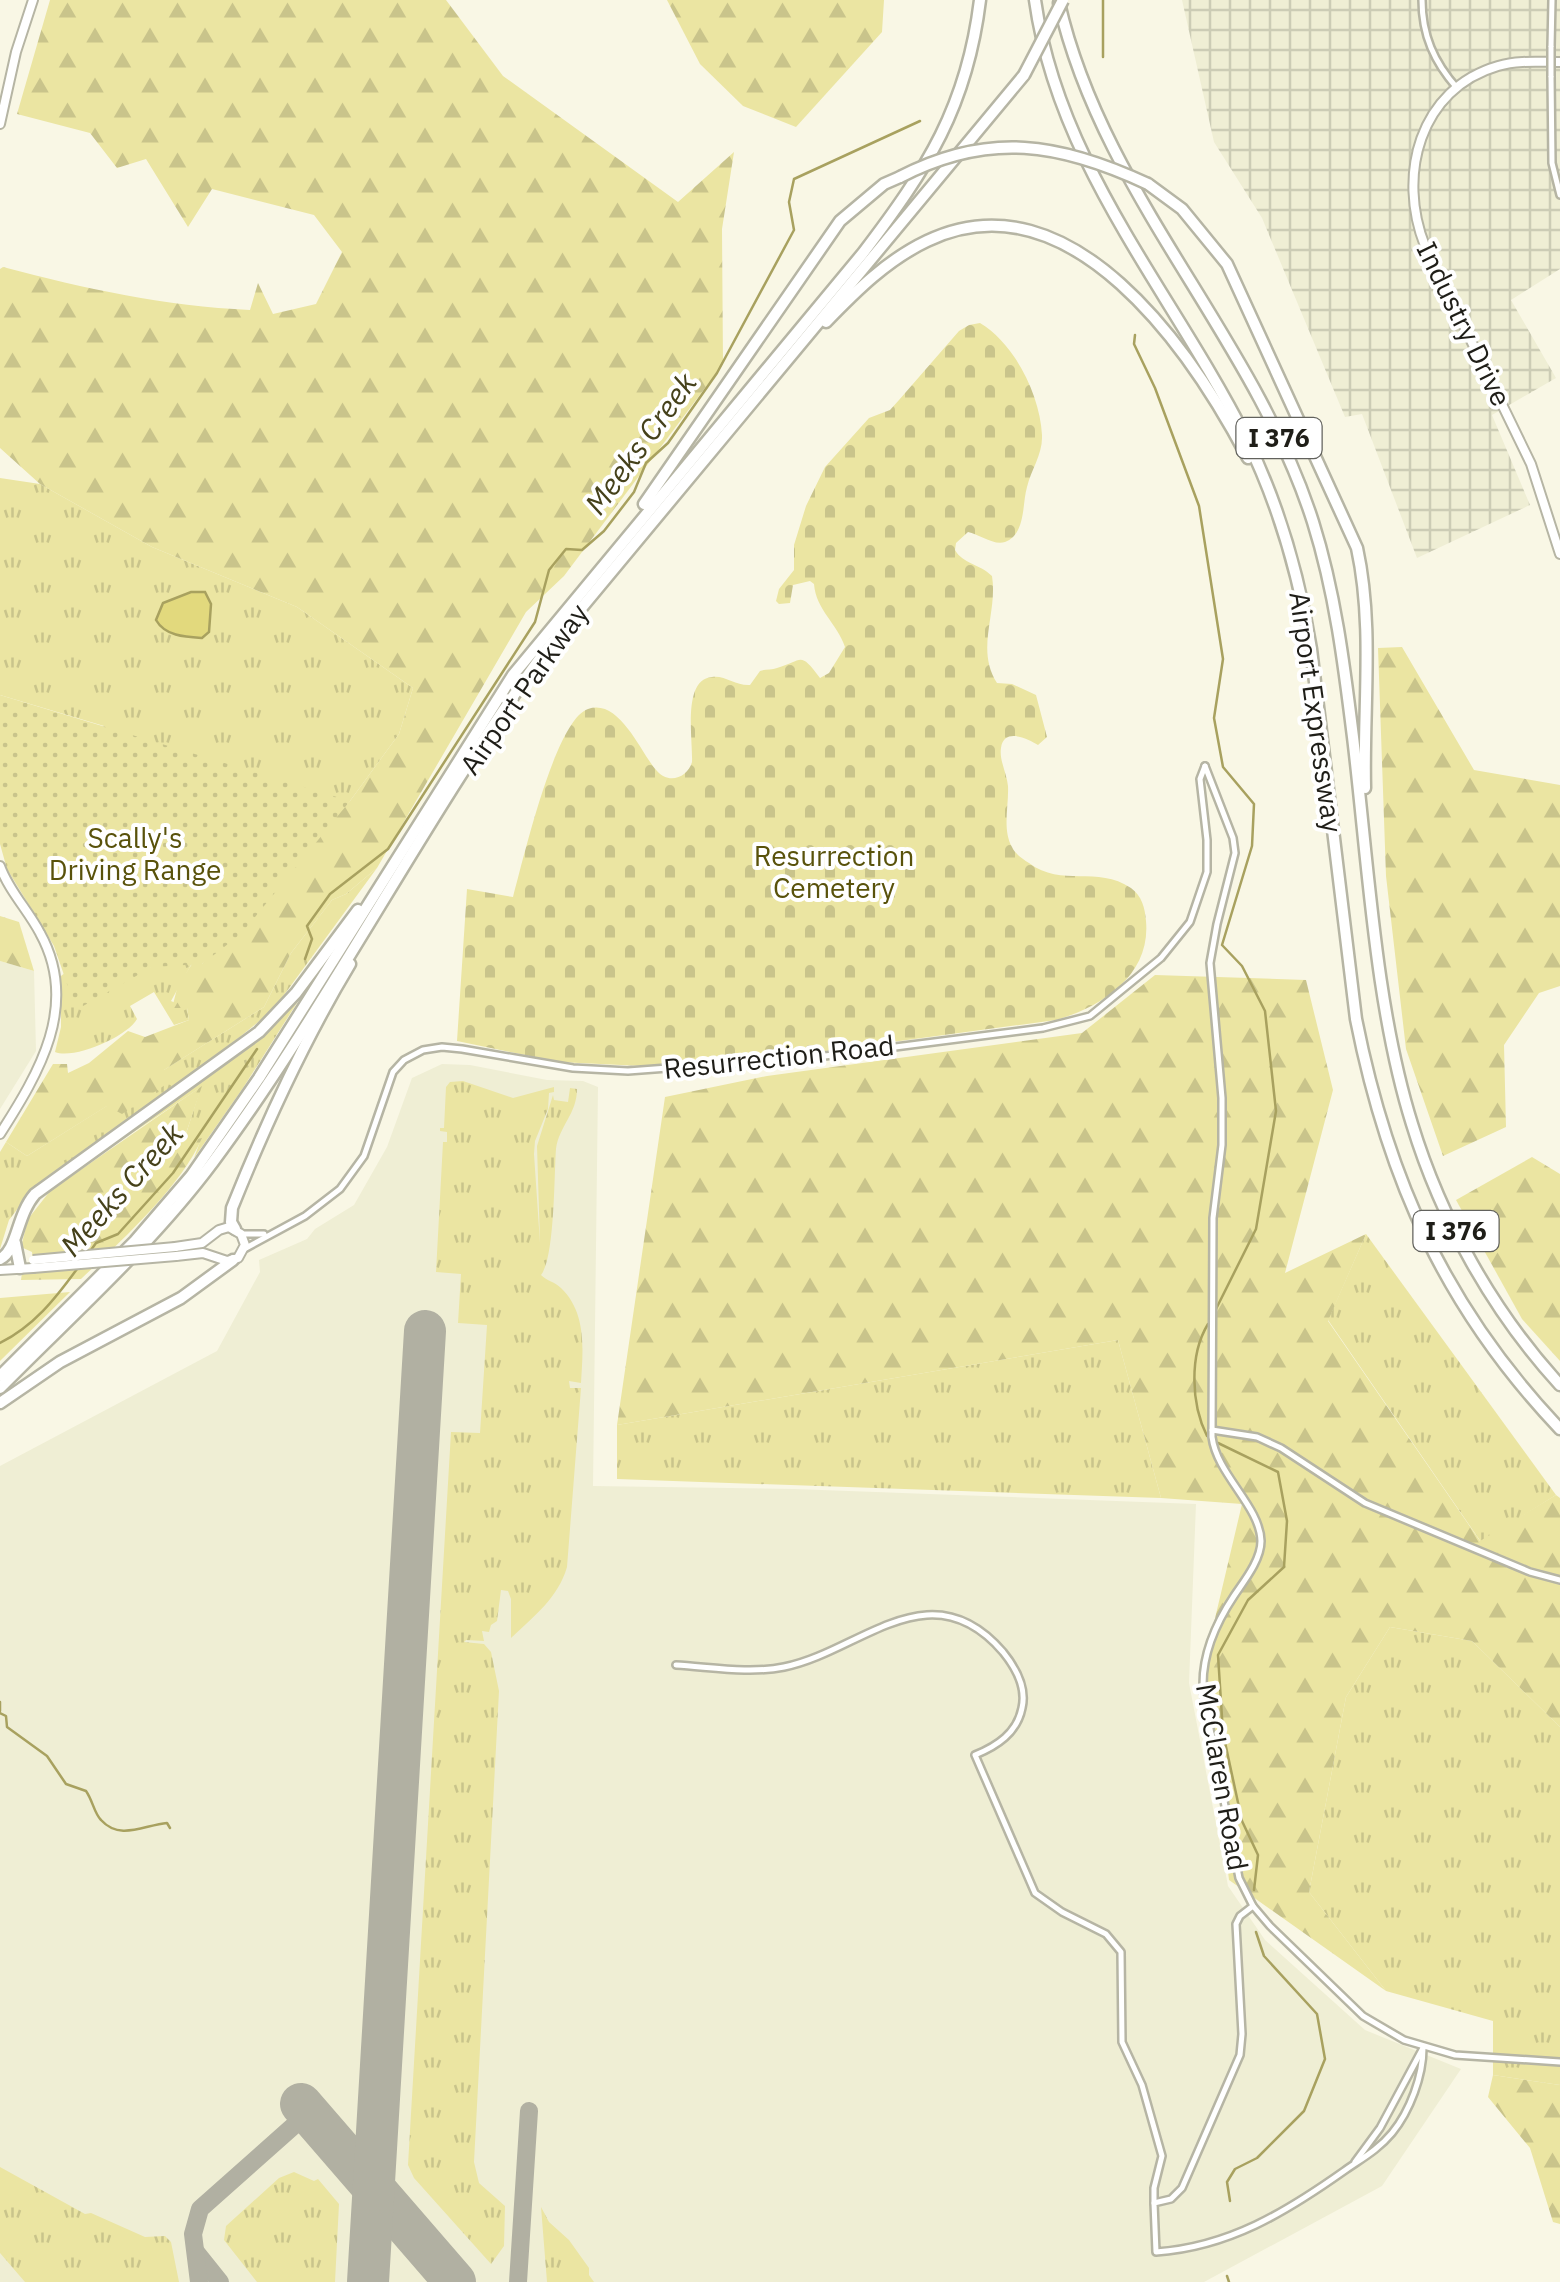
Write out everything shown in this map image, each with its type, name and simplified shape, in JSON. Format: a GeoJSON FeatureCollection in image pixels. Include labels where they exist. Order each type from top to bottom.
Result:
{"type":"FeatureCollection","features":[{"type":"Feature","properties":{"kind":"highway","name":"Airport Parkway"},"geometry":{"type":"LineString","coordinates":[[0,1376],[134,1241],[191,1176],[260,1078],[486,714],[542,636],[851,268],[922,172],[958,100],[973,49],[980,0]]}},
{"type":"Feature","properties":{"kind":"highway","name":"Airport Expressway"},"geometry":{"type":"LineString","coordinates":[[1035,0],[1049,68],[1088,167],[1246,437],[1280,520],[1311,649],[1356,1019],[1368,1080],[1398,1177],[1419,1224],[1485,1338],[1560,1429]]}},
{"type":"Feature","properties":{"kind":"highway","name":"Airport Parkway"},"geometry":{"type":"LineString","coordinates":[[0,1388],[155,1233],[212,1163],[475,755],[561,631],[1024,75],[1061,0]]}},
{"type":"Feature","properties":{"kind":"highway","name":"Airport Expressway"},"geometry":{"type":"LineString","coordinates":[[1061,0],[1073,57],[1114,155],[1272,422],[1313,522],[1342,643],[1395,1056],[1424,1160],[1479,1274],[1508,1320],[1560,1385]]}},
{"type":"Feature","properties":{"kind":"highway"},"geometry":{"type":"LineString","coordinates":[[542,636],[692,438],[840,221],[884,184],[954,154],[1010,146],[1074,154],[1148,184],[1182,209],[1227,264],[1357,548],[1364,579],[1367,629],[1364,740],[1375,918]]}},
{"type":"Feature","properties":{"kind":"highway"},"geometry":{"type":"LineString","coordinates":[[710,454],[836,313],[892,262],[930,240],[958,231],[987,228],[1044,235],[1093,260],[1160,324],[1218,404],[1240,442],[1292,560]]}},
{"type":"Feature","properties":{"kind":"highway"},"geometry":{"type":"LineString","coordinates":[[238,1232],[231,1222],[232,1208],[297,1058],[475,755]]}},
{"type":"Feature","properties":{"kind":"highway"},"geometry":{"type":"LineString","coordinates":[[0,1260],[10,1253],[22,1214],[42,1189],[277,1015],[411,836]]}},
{"type":"Feature","properties":{"kind":"highway"},"geometry":{"type":"LineString","coordinates":[[14,1242],[19,1264]]}},
{"type":"Feature","properties":{"kind":"highway"},"geometry":{"type":"LineString","coordinates":[[0,1403],[60,1362],[181,1298],[233,1260]]}},
{"type":"Feature","properties":{"kind":"highway"},"geometry":{"type":"LineString","coordinates":[[1485,1338],[1560,1438]]}},
{"type":"Feature","properties":{"kind":"street"},"geometry":{"type":"LineString","coordinates":[[0,124],[2,104],[33,0]]}},
{"type":"Feature","properties":{"kind":"street"},"geometry":{"type":"LineString","coordinates":[[1422,0],[1423,26],[1432,51],[1457,88]]}},
{"type":"Feature","properties":{"kind":"street"},"geometry":{"type":"LineString","coordinates":[[1552,0],[1552,164],[1560,195]]}},
{"type":"Feature","properties":{"kind":"street","name":"Industry Drive"},"geometry":{"type":"LineString","coordinates":[[1560,62],[1499,66],[1457,88],[1434,113],[1418,144],[1412,182],[1414,212],[1426,248],[1538,481],[1560,554]]}},
{"type":"Feature","properties":{"kind":"street","name":"Resurrection Road"},"geometry":{"type":"LineString","coordinates":[[244,1250],[306,1216],[349,1178],[364,1156],[389,1079],[404,1060],[423,1050],[442,1047],[573,1068],[628,1071],[825,1056],[1043,1028],[1090,1016],[1161,958],[1190,922],[1207,872],[1208,840],[1200,779],[1205,766]]}},
{"type":"Feature","properties":{"kind":"street","name":"McClaren Road"},"geometry":{"type":"LineString","coordinates":[[1205,766],[1235,852],[1210,963],[1222,1098],[1222,1146],[1213,1218],[1212,1430],[1215,1456],[1259,1528],[1262,1545],[1248,1576],[1216,1626],[1202,1682],[1237,1870],[1253,1906],[1363,2016],[1393,2035],[1423,2048],[1454,2055],[1560,2062]]}},
{"type":"Feature","properties":{"kind":"street"},"geometry":{"type":"LineString","coordinates":[[0,866],[51,958],[57,1010],[40,1069],[0,1134]]}},
{"type":"Feature","properties":{"kind":"street"},"geometry":{"type":"LineString","coordinates":[[0,1260],[33,1264],[175,1252],[204,1253],[223,1261],[233,1260],[244,1250],[238,1232],[224,1227],[202,1243],[175,1252]]}},
{"type":"Feature","properties":{"kind":"street","name":"Resurrection Road"},"geometry":{"type":"LineString","coordinates":[[238,1232],[267,1234]]}},
{"type":"Feature","properties":{"kind":"street"},"geometry":{"type":"LineString","coordinates":[[0,1270],[19,1264]]}},
{"type":"Feature","properties":{"kind":"street"},"geometry":{"type":"LineString","coordinates":[[1212,1430],[1269,1443],[1365,1503],[1512,1565],[1560,1580]]}},
{"type":"Feature","properties":{"kind":"street"},"geometry":{"type":"LineString","coordinates":[[676,1665],[782,1668],[892,1622],[930,1616],[969,1626],[999,1648],[1020,1678],[1022,1708],[1009,1734],[975,1756],[1035,1893],[1106,1934],[1121,1952],[1122,2042],[1142,2085],[1162,2156],[1154,2188],[1156,2252],[1200,2246],[1250,2230],[1375,2152],[1398,2125],[1418,2078],[1423,2048]]}},
{"type":"Feature","properties":{"kind":"street"},"geometry":{"type":"LineString","coordinates":[[1154,2203],[1171,2199],[1182,2188],[1237,2065],[1242,2034],[1236,1924],[1253,1906]]}},
{"type":"Feature","properties":{"kind":"street"},"geometry":{"type":"LineString","coordinates":[[1353,2164],[1380,2128],[1423,2048]]}},
{"type":"Feature","properties":{"kind":"shaded area"},"geometry":{"type":"Polygon","coordinates":[[[1182,0],[1560,0],[1560,269],[1511,300],[1556,378],[1492,415],[1530,505],[1417,558],[1362,414],[1345,417],[1262,218],[1214,142],[1182,0]]]}},
{"type":"Feature","properties":{"kind":"shaded area"},"geometry":{"type":"Polygon","coordinates":[[[191,592],[205,592],[211,604],[209,632],[202,638],[170,632],[156,620],[163,603],[191,592]]]}},
{"type":"Feature","properties":{"kind":"shaded area"},"geometry":{"type":"Polygon","coordinates":[[[0,961],[34,971],[36,1051],[0,1109],[0,961]]]}},
{"type":"Feature","properties":{"kind":"shaded area"},"geometry":{"type":"Polygon","coordinates":[[[442,1064],[470,1065],[547,1080],[583,1081],[598,1087],[593,1486],[1196,1504],[1189,1683],[1228,1886],[1265,1940],[1365,2030],[1461,2069],[1382,2186],[1204,2282],[0,2282],[0,1466],[217,1351],[260,1272],[259,1260],[307,1239],[315,1229],[354,1205],[387,1147],[412,1078],[442,1064]]]}},
{"type":"Feature","properties":{"kind":"green space"},"geometry":{"type":"Polygon","coordinates":[[[50,0],[446,0],[503,76],[678,202],[734,152],[722,229],[723,364],[564,576],[526,612],[377,868],[346,894],[332,900],[291,953],[264,1007],[164,1070],[165,1085],[122,1114],[107,1106],[27,1156],[6,1142],[53,1064],[67,1064],[68,1073],[89,1063],[128,1031],[145,1037],[189,1020],[187,1008],[172,1008],[178,985],[192,964],[202,964],[350,801],[399,734],[413,688],[297,607],[152,547],[40,484],[0,448],[3,267],[126,295],[250,310],[258,283],[273,314],[316,304],[342,252],[314,215],[212,189],[188,227],[146,159],[117,168],[90,133],[17,114],[50,0]]]}},
{"type":"Feature","properties":{"kind":"green space"},"geometry":{"type":"Polygon","coordinates":[[[667,0],[884,0],[882,32],[796,127],[743,106],[700,64],[667,0]]]}},
{"type":"Feature","properties":{"kind":"green space","name":"Resurrection Cemetery"},"geometry":{"type":"Polygon","coordinates":[[[980,323],[1004,344],[1023,372],[1036,404],[1042,435],[1017,532],[1001,543],[968,532],[956,543],[955,550],[992,576],[987,644],[991,670],[997,683],[1012,684],[1036,695],[1047,737],[1038,745],[1017,736],[1003,742],[1009,840],[1017,854],[1041,870],[1105,878],[1135,891],[1146,921],[1141,957],[1132,973],[1090,1007],[1056,1020],[803,1054],[642,1066],[559,1062],[457,1041],[467,889],[513,897],[552,764],[576,719],[588,709],[610,712],[620,719],[657,771],[667,778],[678,777],[687,772],[692,762],[693,699],[703,680],[717,677],[750,685],[760,671],[800,660],[820,678],[829,673],[845,647],[819,601],[814,584],[810,581],[793,585],[790,603],[776,601],[779,589],[794,570],[794,545],[806,506],[825,467],[869,418],[890,410],[959,331],[980,323]]]}},
{"type":"Feature","properties":{"kind":"green space"},"geometry":{"type":"Polygon","coordinates":[[[0,478],[40,484],[152,547],[297,607],[413,688],[399,734],[350,801],[191,965],[171,1001],[187,1008],[189,1020],[174,1025],[154,992],[130,1006],[137,1019],[132,1026],[100,1045],[75,1053],[55,1052],[61,1027],[61,976],[66,972],[134,975],[151,967],[104,726],[0,695],[0,478]]]}},
{"type":"Feature","properties":{"kind":"green space"},"geometry":{"type":"Polygon","coordinates":[[[1402,647],[1474,770],[1560,785],[1560,986],[1539,993],[1504,1045],[1506,1127],[1443,1156],[1406,1049],[1386,876],[1378,648],[1402,647]]]}},
{"type":"Feature","properties":{"kind":"green space","name":"Scally's Driving Range"},"geometry":{"type":"Polygon","coordinates":[[[0,695],[350,801],[241,934],[202,964],[152,967],[76,1010],[54,946],[7,869],[0,844],[0,695]]]}},
{"type":"Feature","properties":{"kind":"green space"},"geometry":{"type":"Polygon","coordinates":[[[377,868],[273,1010],[208,1063],[32,1190],[9,1220],[0,1249],[0,1152],[6,1142],[27,1156],[264,1007],[291,953],[332,900],[346,894],[377,868]]]}},
{"type":"Feature","properties":{"kind":"green space"},"geometry":{"type":"Polygon","coordinates":[[[0,916],[19,922],[34,971],[0,961],[0,916]]]}},
{"type":"Feature","properties":{"kind":"green space"},"geometry":{"type":"Polygon","coordinates":[[[1155,975],[1306,980],[1333,1090],[1285,1273],[1366,1234],[1328,1321],[1480,1541],[1556,1495],[1560,1498],[1560,1727],[1472,1641],[1390,1627],[1346,1697],[1309,1892],[1386,1991],[1229,1880],[1204,1665],[1242,1504],[1161,1498],[1118,1340],[617,1425],[665,1097],[767,1076],[1082,1033],[1155,975]]]}},
{"type":"Feature","properties":{"kind":"green space"},"geometry":{"type":"Polygon","coordinates":[[[302,995],[194,1158],[201,1139],[183,1143],[201,1087],[83,1166],[261,1037],[302,995]]]}},
{"type":"Feature","properties":{"kind":"green space"},"geometry":{"type":"Polygon","coordinates":[[[463,1081],[513,1098],[554,1087],[535,1141],[540,1243],[537,1146],[553,1095],[554,1100],[568,1102],[570,1088],[577,1089],[556,1149],[549,1252],[541,1275],[569,1298],[582,1332],[581,1383],[569,1381],[570,1388],[581,1388],[567,1567],[551,1597],[511,1638],[511,1599],[508,1591],[501,1590],[497,1621],[489,1632],[482,1631],[484,1641],[464,1642],[484,1644],[491,1652],[499,1691],[474,2162],[479,2183],[505,2206],[504,2246],[491,2264],[414,2178],[408,2165],[451,1432],[480,1433],[487,1325],[458,1323],[461,1274],[436,1272],[443,1142],[447,1142],[447,1132],[440,1128],[444,1128],[446,1087],[450,1082],[463,1081]]]}},
{"type":"Feature","properties":{"kind":"green space"},"geometry":{"type":"Polygon","coordinates":[[[202,1086],[183,1142],[202,1138],[180,1176],[148,1213],[81,1279],[21,1280],[22,1273],[34,1270],[32,1252],[21,1247],[28,1219],[50,1191],[202,1086]]]}},
{"type":"Feature","properties":{"kind":"green space"},"geometry":{"type":"Polygon","coordinates":[[[1532,1157],[1560,1174],[1560,1361],[1522,1319],[1456,1200],[1532,1157]]]}},
{"type":"Feature","properties":{"kind":"green space"},"geometry":{"type":"Polygon","coordinates":[[[1366,1234],[1556,1495],[1481,1542],[1328,1320],[1366,1234]]]}},
{"type":"Feature","properties":{"kind":"green space"},"geometry":{"type":"Polygon","coordinates":[[[70,1292],[0,1361],[0,1298],[70,1292]]]}},
{"type":"Feature","properties":{"kind":"green space"},"geometry":{"type":"Polygon","coordinates":[[[1118,1340],[1161,1498],[617,1479],[617,1425],[1118,1340]]]}},
{"type":"Feature","properties":{"kind":"green space"},"geometry":{"type":"Polygon","coordinates":[[[1390,1627],[1472,1641],[1560,1727],[1560,2085],[1493,2075],[1493,2021],[1386,1991],[1309,1892],[1346,1697],[1390,1627]]]}},
{"type":"Feature","properties":{"kind":"green space"},"geometry":{"type":"Polygon","coordinates":[[[1493,2075],[1560,2085],[1560,2224],[1553,2222],[1530,2148],[1488,2097],[1493,2075]]]}},
{"type":"Feature","properties":{"kind":"green space"},"geometry":{"type":"Polygon","coordinates":[[[0,2167],[85,2214],[91,2213],[145,2237],[165,2236],[171,2242],[179,2282],[25,2282],[0,2253],[0,2167]]]}},
{"type":"Feature","properties":{"kind":"green space"},"geometry":{"type":"Polygon","coordinates":[[[294,2172],[314,2181],[318,2179],[339,2204],[335,2282],[257,2282],[224,2240],[226,2226],[279,2178],[294,2172]]]}},
{"type":"Feature","properties":{"kind":"green space"},"geometry":{"type":"Polygon","coordinates":[[[541,2207],[589,2268],[594,2282],[547,2282],[541,2207]]]}},
{"type":"Feature","properties":{"kind":"waterway"},"geometry":{"type":"LineString","coordinates":[[1103,0],[1103,57]]}},
{"type":"Feature","properties":{"kind":"waterway","name":"Meeks Creek"},"geometry":{"type":"LineString","coordinates":[[305,959],[312,939],[307,926],[330,894],[388,849],[535,622],[549,570],[566,549],[582,550],[604,531],[634,492],[646,463],[668,443],[717,373],[794,230],[789,202],[794,179],[920,121]]}},
{"type":"Feature","properties":{"kind":"waterway"},"geometry":{"type":"LineString","coordinates":[[1135,335],[1134,344],[1155,388],[1199,506],[1223,659],[1214,718],[1223,767],[1254,804],[1252,846],[1222,945],[1242,966],[1265,1011],[1276,1111],[1256,1229],[1216,1309]]}},
{"type":"Feature","properties":{"kind":"waterway","name":"Meeks Creek"},"geometry":{"type":"LineString","coordinates":[[91,1250],[96,1243],[118,1234],[173,1173],[257,1049]]}},
{"type":"Feature","properties":{"kind":"waterway","name":"Meeks Creek"},"geometry":{"type":"LineString","coordinates":[[0,1343],[34,1320],[77,1269]]}},
{"type":"Feature","properties":{"kind":"waterway"},"geometry":{"type":"LineString","coordinates":[[1207,1436],[1194,1380],[1198,1350],[1208,1324]]}},
{"type":"Feature","properties":{"kind":"waterway"},"geometry":{"type":"LineString","coordinates":[[1218,1443],[1278,1472],[1287,1521],[1284,1567],[1248,1600],[1218,1655],[1223,1733],[1242,1821],[1258,1855],[1254,1890]]}},
{"type":"Feature","properties":{"kind":"waterway"},"geometry":{"type":"LineString","coordinates":[[0,1702],[0,1711]]}},
{"type":"Feature","properties":{"kind":"waterway"},"geometry":{"type":"LineString","coordinates":[[0,1713],[6,1716],[7,1727],[47,1756],[66,1784],[86,1791],[108,1826],[124,1831],[167,1823],[170,1828]]}},
{"type":"Feature","properties":{"kind":"waterway"},"geometry":{"type":"LineString","coordinates":[[1230,2201],[1227,2182],[1235,2169],[1257,2158],[1304,2111],[1325,2059],[1317,2014],[1264,1956],[1256,1932]]}},
{"type":"Feature","properties":{"kind":"waterway"},"geometry":{"type":"LineString","coordinates":[[1227,2276],[1229,2282]]}},
{"type":"Feature","properties":{"kind":"taxiway"},"geometry":{"type":"LineString","coordinates":[[518,2282],[529,2111]]}},
{"type":"Feature","properties":{"kind":"taxiway"},"geometry":{"type":"LineString","coordinates":[[199,2282],[193,2234],[200,2209],[308,2113]]}},
{"type":"Feature","properties":{"kind":"taxiway"},"geometry":{"type":"LineString","coordinates":[[196,2252],[220,2282]]}},
{"type":"Feature","properties":{"kind":"runway"},"geometry":{"type":"LineString","coordinates":[[368,2282],[425,1331]]}},
{"type":"Feature","properties":{"kind":"runway"},"geometry":{"type":"LineString","coordinates":[[301,2104],[455,2282]]}}]}
